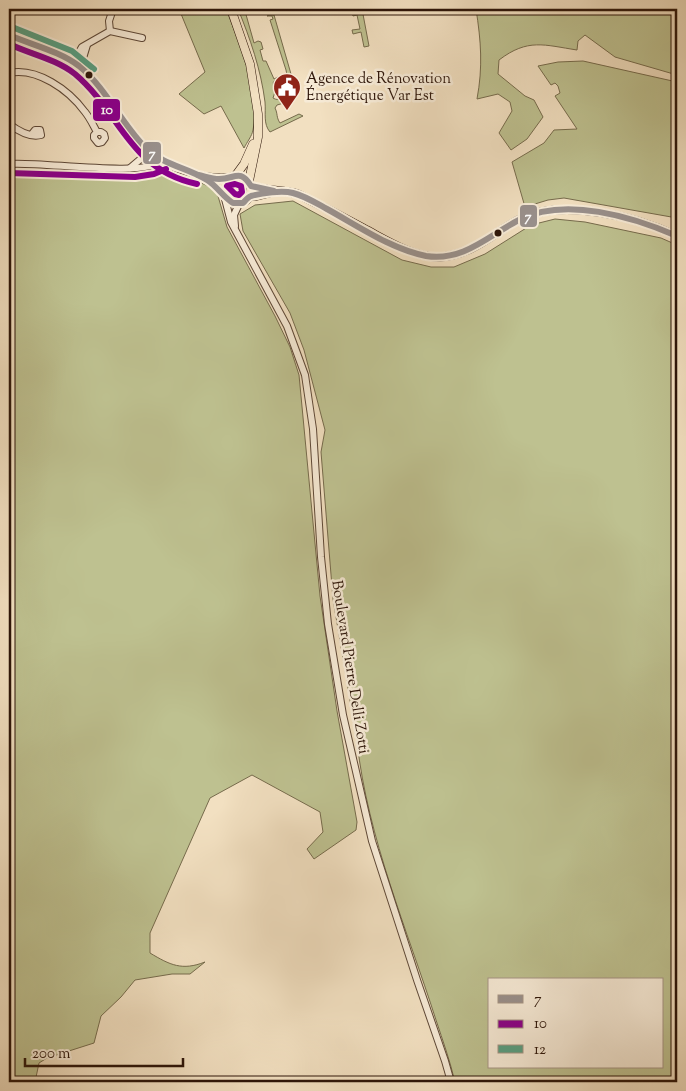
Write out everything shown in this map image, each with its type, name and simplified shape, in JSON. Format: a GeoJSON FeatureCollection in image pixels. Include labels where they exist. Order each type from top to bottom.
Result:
{"type":"FeatureCollection","features":[{"type":"Feature","properties":{"kind":"main road"},"geometry":{"type":"LineString","coordinates":[[231,9],[250,64],[256,90],[258,125],[250,196],[239,204],[232,203],[224,197],[223,185],[244,164],[258,125]]}},
{"type":"Feature","properties":{"kind":"main road"},"geometry":{"type":"LineString","coordinates":[[232,176],[243,176],[250,184],[259,189],[298,194],[398,247],[428,256],[455,255],[470,250],[522,218],[549,209],[571,209],[637,220],[677,236]]}},
{"type":"Feature","properties":{"kind":"main road"},"geometry":{"type":"LineString","coordinates":[[250,196],[277,191]]}},
{"type":"Feature","properties":{"kind":"street"},"geometry":{"type":"LineString","coordinates":[[110,31],[109,22],[112,12]]}},
{"type":"Feature","properties":{"kind":"street"},"geometry":{"type":"LineString","coordinates":[[73,63],[82,47],[110,31],[142,38]]}},
{"type":"Feature","properties":{"kind":"street"},"geometry":{"type":"LineString","coordinates":[[9,35],[58,54],[80,68],[98,86],[150,151],[170,166],[200,176],[214,184],[224,197]]}},
{"type":"Feature","properties":{"kind":"street"},"geometry":{"type":"LineString","coordinates":[[80,68],[87,44]]}},
{"type":"Feature","properties":{"kind":"street"},"geometry":{"type":"LineString","coordinates":[[9,73],[26,71],[65,91],[86,113],[97,132]]}},
{"type":"Feature","properties":{"kind":"street"},"geometry":{"type":"LineString","coordinates":[[9,125],[31,135]]}},
{"type":"Feature","properties":{"kind":"street"},"geometry":{"type":"LineString","coordinates":[[130,168],[150,151]]}},
{"type":"Feature","properties":{"kind":"street"},"geometry":{"type":"LineString","coordinates":[[9,164],[34,163],[100,168],[143,168],[158,165],[162,161]]}},
{"type":"Feature","properties":{"kind":"street"},"geometry":{"type":"LineString","coordinates":[[200,176],[218,178],[232,176]]}},
{"type":"Feature","properties":{"kind":"street","name":"Boulevard Pierre Delli Zotti"},"geometry":{"type":"LineString","coordinates":[[224,197],[228,214],[287,326],[305,375],[313,429],[321,557],[328,624],[345,724],[372,841],[451,1082]]}},
{"type":"Feature","properties":{"kind":"street"},"geometry":{"type":"LineString","coordinates":[[235,228],[234,215],[239,204]]}},
{"type":"Feature","properties":{"kind":"green space"},"geometry":{"type":"Polygon","coordinates":[[[179,9],[226,9],[247,68],[254,101],[255,116],[253,130],[244,148],[221,106],[204,114],[179,94],[205,72],[179,9]]]}},
{"type":"Feature","properties":{"kind":"green space"},"geometry":{"type":"Polygon","coordinates":[[[238,9],[259,9],[245,11],[254,43],[261,42],[263,49],[260,50],[263,61],[266,61],[274,79],[278,77],[280,81],[275,80],[273,83],[278,89],[285,91],[276,89],[273,98],[279,99],[291,95],[283,100],[284,103],[277,105],[275,108],[280,123],[299,114],[303,116],[270,132],[266,122],[265,102],[258,66],[238,9]]]}},
{"type":"Feature","properties":{"kind":"green space"},"geometry":{"type":"Polygon","coordinates":[[[351,9],[362,9],[369,46],[364,47],[361,32],[353,34],[352,30],[360,29],[357,15],[353,16],[351,9]]]}},
{"type":"Feature","properties":{"kind":"green space"},"geometry":{"type":"Polygon","coordinates":[[[476,9],[677,9],[677,75],[615,57],[585,35],[578,41],[577,50],[545,45],[519,48],[499,60],[498,74],[525,96],[534,100],[543,117],[527,139],[511,150],[499,133],[512,111],[510,102],[498,94],[477,99],[481,54],[476,9]]]}},
{"type":"Feature","properties":{"kind":"green space"},"geometry":{"type":"Polygon","coordinates":[[[274,15],[293,81],[297,87],[294,90],[285,84],[282,76],[287,75],[286,70],[270,20],[273,19],[272,16],[267,16],[274,15]]]}},
{"type":"Feature","properties":{"kind":"green space"},"geometry":{"type":"Polygon","coordinates":[[[583,61],[677,82],[677,218],[564,198],[548,200],[525,207],[512,162],[544,143],[554,130],[577,129],[555,96],[560,93],[558,86],[555,83],[551,85],[538,66],[558,62],[583,61]]]}},
{"type":"Feature","properties":{"kind":"green space"},"geometry":{"type":"Polygon","coordinates":[[[157,172],[199,182],[213,188],[218,196],[227,227],[275,316],[290,347],[299,375],[320,596],[337,711],[357,822],[356,830],[314,859],[307,849],[323,832],[320,812],[252,775],[210,798],[150,933],[150,953],[164,961],[183,966],[197,965],[205,962],[190,974],[172,974],[135,980],[101,1016],[94,1043],[47,1058],[39,1063],[35,1082],[9,1082],[9,173],[157,172]]]}},
{"type":"Feature","properties":{"kind":"green space"},"geometry":{"type":"Polygon","coordinates":[[[293,201],[402,260],[431,267],[454,267],[485,254],[531,225],[555,219],[585,222],[661,238],[677,245],[677,1082],[455,1082],[444,1043],[379,849],[362,778],[333,599],[321,452],[325,430],[304,350],[290,313],[243,231],[240,214],[255,205],[293,201]]]}},
{"type":"Feature","properties":{"kind":"transit line","name":"12"},"geometry":{"type":"LineString","coordinates":[[12,27],[72,51],[94,69]]}},
{"type":"Feature","properties":{"kind":"transit line","name":"7"},"geometry":{"type":"LineString","coordinates":[[9,35],[54,52],[79,66],[97,84],[144,146],[167,162],[207,180],[233,203],[243,203],[250,197],[261,194],[293,193],[310,200],[387,243],[426,256],[440,257],[464,251],[476,246],[519,220],[537,213],[557,210],[578,210],[620,216],[677,236]]}},
{"type":"Feature","properties":{"kind":"transit line","name":"10"},"geometry":{"type":"LineString","coordinates":[[9,44],[51,61],[75,74],[91,89],[141,153],[156,166],[174,177],[197,184]]}},
{"type":"Feature","properties":{"kind":"transit line","name":"10"},"geometry":{"type":"LineString","coordinates":[[9,173],[135,177],[154,174],[166,169]]}},
{"type":"Feature","properties":{"kind":"transit line","name":"7"},"geometry":{"type":"LineString","coordinates":[[198,175],[219,179],[240,176],[244,177],[251,186],[274,191]]}},
{"type":"Feature","properties":{"kind":"transit line","name":"10"},"geometry":{"type":"LineString","coordinates":[[235,184],[241,186],[242,192],[239,195],[235,194],[227,186],[235,184]]}},
{"type":"Feature","properties":{"kind":"place","name":"Agence de Rénovation Énergétique Var Est"},"geometry":{"type":"Point","coordinates":[287,111]}}]}
